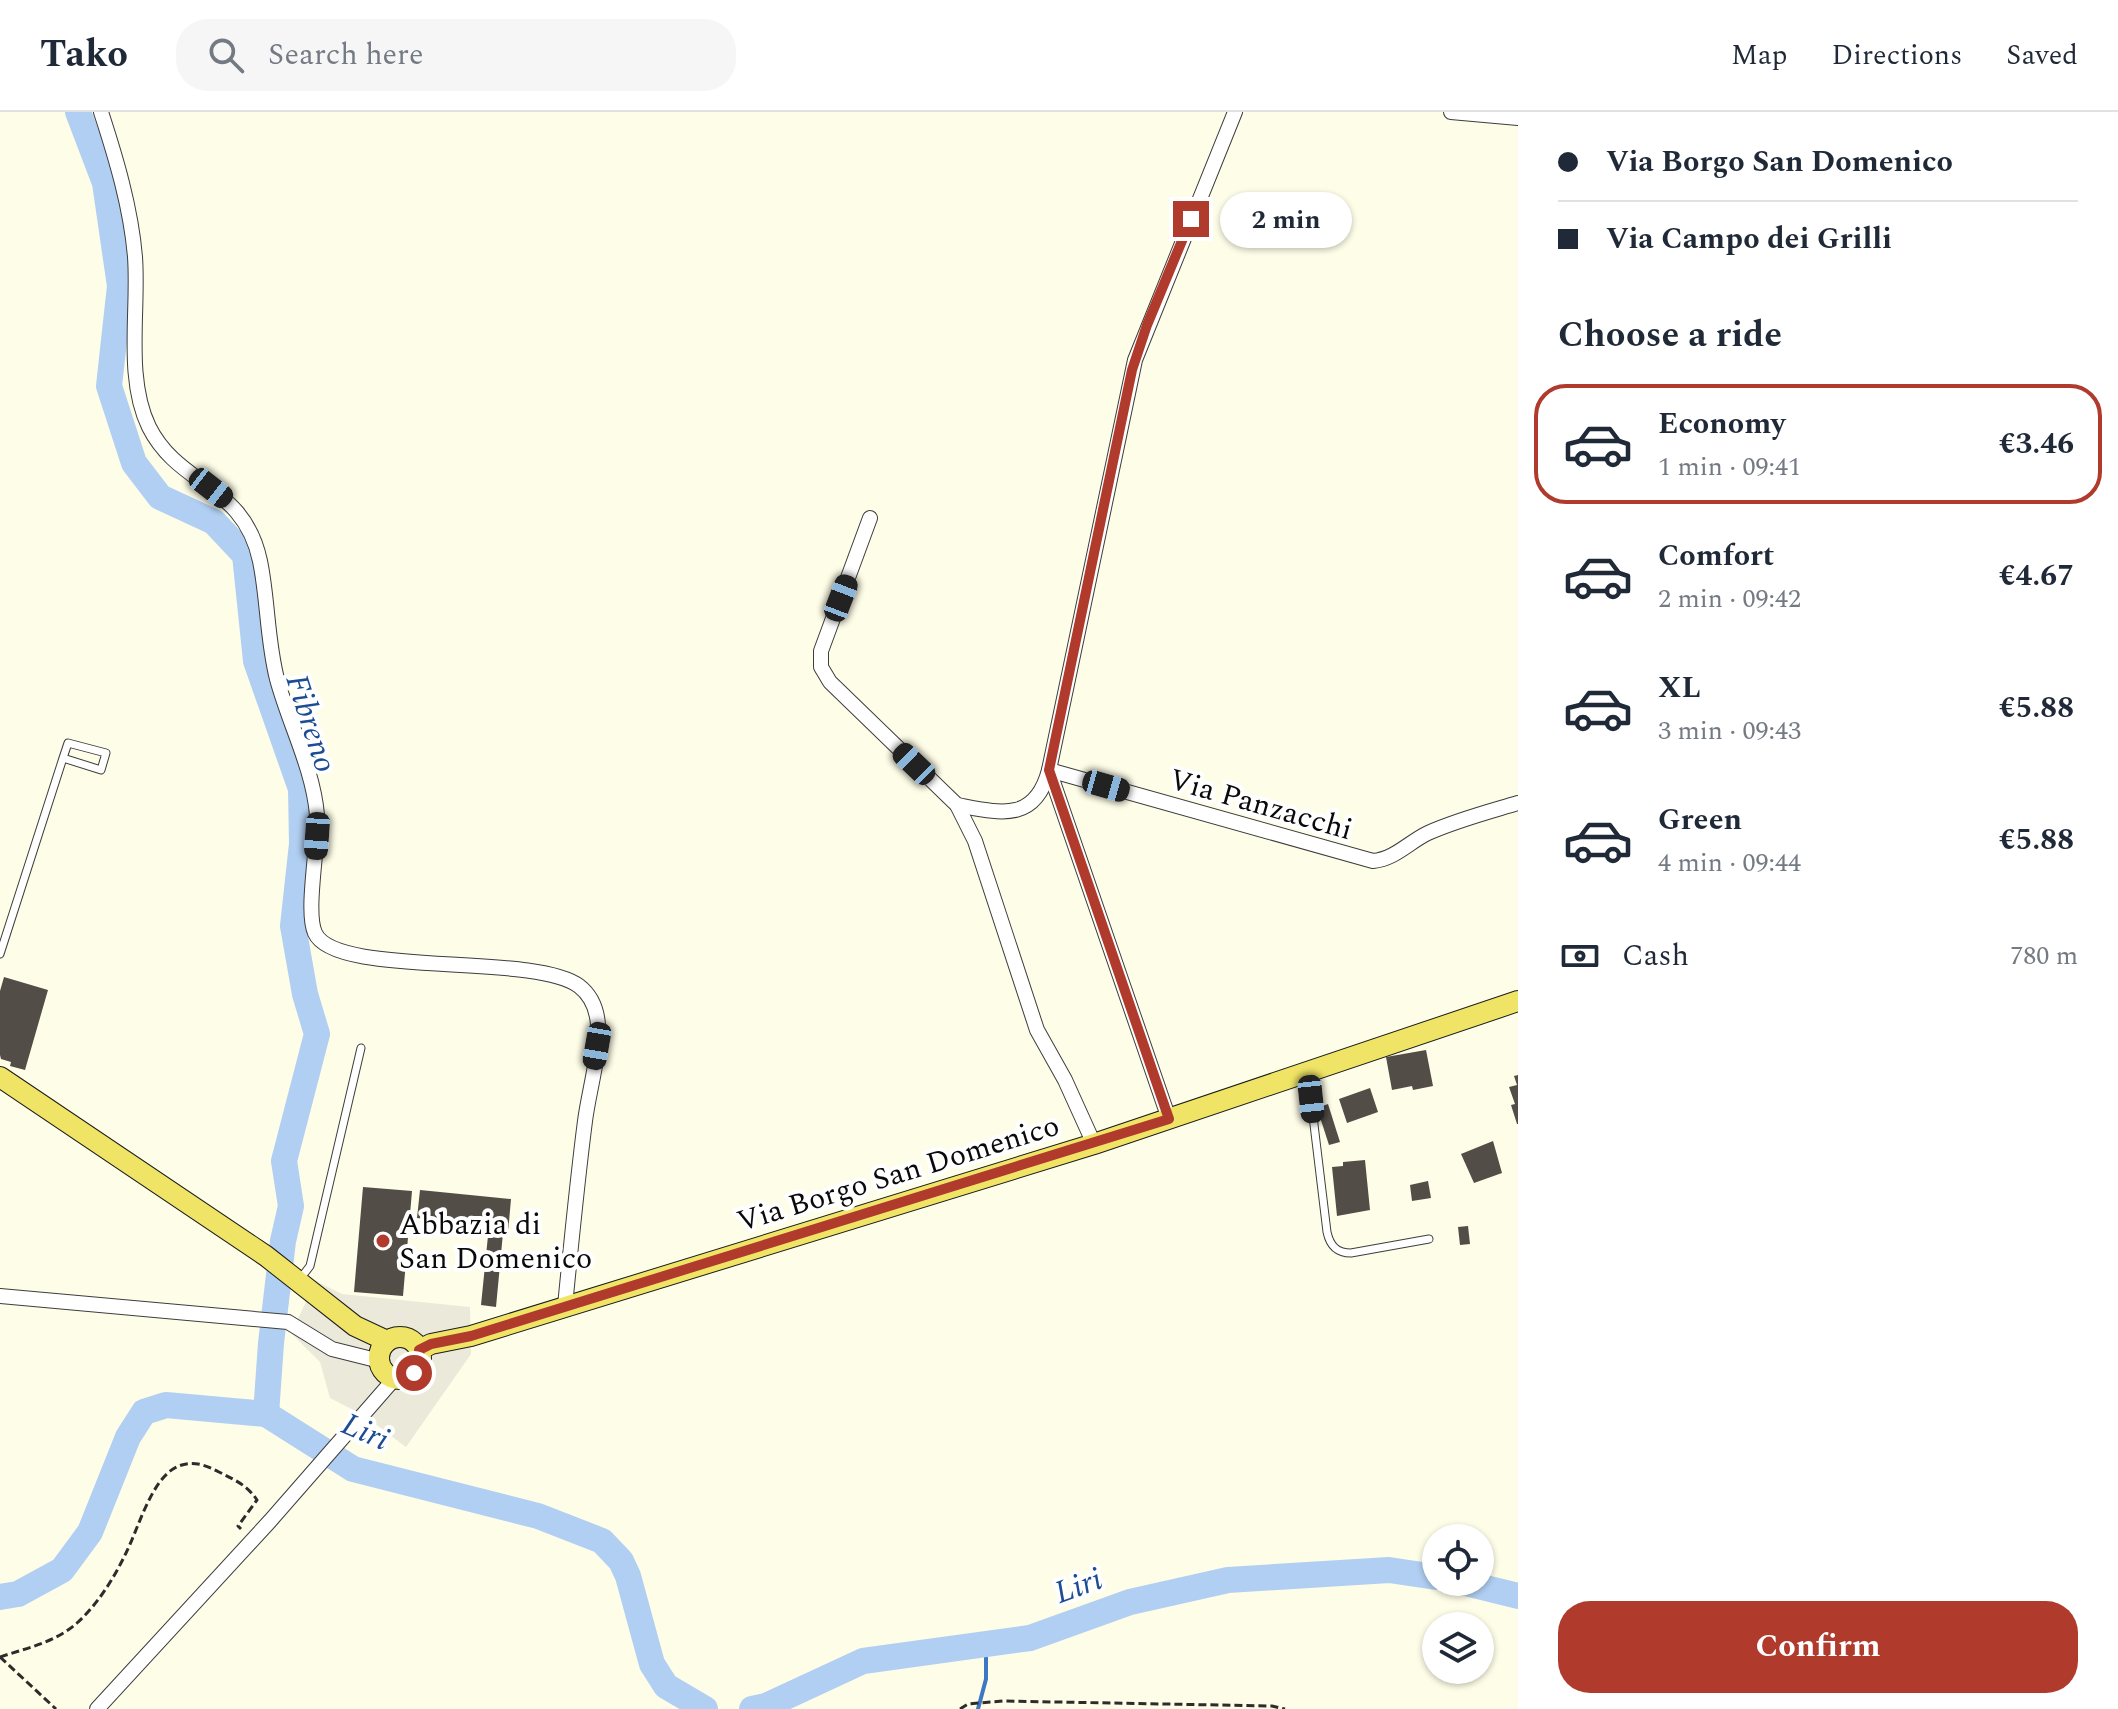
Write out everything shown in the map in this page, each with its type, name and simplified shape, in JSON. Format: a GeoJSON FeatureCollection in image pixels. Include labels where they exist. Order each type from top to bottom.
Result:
{"type":"FeatureCollection","features":[{"type":"Feature","properties":{"kind":"main road","name":"Via Borgo San Domenico"},"geometry":{"type":"LineString","coordinates":[[419,1350],[1094,1144],[1518,1001]]}},
{"type":"Feature","properties":{"kind":"main road"},"geometry":{"type":"LineString","coordinates":[[0,1077],[266,1256],[355,1326],[387,1341],[405,1338],[416,1344],[419,1350],[418,1369],[408,1377],[395,1378],[385,1372],[380,1361],[381,1350],[387,1341]]}},
{"type":"Feature","properties":{"kind":"street"},"geometry":{"type":"LineString","coordinates":[[101,112],[131,228],[136,277],[137,383],[143,411],[154,435],[174,459],[239,511],[257,549],[274,666],[316,806],[311,916],[316,935],[323,945],[338,951],[400,961],[553,975],[581,988],[595,1007],[598,1040],[584,1126],[565,1306]]}},
{"type":"Feature","properties":{"kind":"street"},"geometry":{"type":"LineString","coordinates":[[957,805],[995,812],[1015,811],[1038,797],[1049,770],[1135,360],[1235,112]]}},
{"type":"Feature","properties":{"kind":"street"},"geometry":{"type":"LineString","coordinates":[[1451,112],[1518,118]]}},
{"type":"Feature","properties":{"kind":"street"},"geometry":{"type":"LineString","coordinates":[[870,518],[821,651],[821,667],[830,682],[957,805],[978,850],[1037,1030],[1065,1080],[1094,1144]]}},
{"type":"Feature","properties":{"kind":"street"},"geometry":{"type":"LineString","coordinates":[[1049,770],[1169,1119]]}},
{"type":"Feature","properties":{"kind":"street","name":"Via Panzacchi"},"geometry":{"type":"LineString","coordinates":[[1049,770],[1368,861],[1389,858],[1438,829],[1518,803]]}},
{"type":"Feature","properties":{"kind":"street"},"geometry":{"type":"LineString","coordinates":[[0,1296],[288,1322],[332,1349],[380,1361]]}},
{"type":"Feature","properties":{"kind":"street"},"geometry":{"type":"LineString","coordinates":[[97,1709],[353,1429],[395,1378]]}},
{"type":"Feature","properties":{"kind":"lane"},"geometry":{"type":"LineString","coordinates":[[0,954],[63,758],[68,743],[106,753],[101,770],[63,758]]}},
{"type":"Feature","properties":{"kind":"lane"},"geometry":{"type":"LineString","coordinates":[[293,1278],[310,1266],[361,1048]]}},
{"type":"Feature","properties":{"kind":"lane"},"geometry":{"type":"LineString","coordinates":[[1308,1072],[1331,1244],[1340,1252],[1351,1253],[1429,1239]]}},
{"type":"Feature","properties":{"kind":"path"},"geometry":{"type":"LineString","coordinates":[[56,1709],[0,1657],[54,1640],[77,1623],[102,1595],[125,1554],[151,1496],[172,1470],[189,1462],[207,1465],[248,1486],[257,1500],[238,1526],[253,1539]]}},
{"type":"Feature","properties":{"kind":"path"},"geometry":{"type":"LineString","coordinates":[[960,1709],[968,1704],[1003,1701],[1272,1706],[1285,1709]]}},
{"type":"Feature","properties":{"kind":"shaded area"},"geometry":{"type":"Polygon","coordinates":[[[316,1281],[342,1294],[470,1307],[471,1354],[406,1447],[365,1416],[330,1398],[320,1362],[291,1333],[316,1281]]]}},
{"type":"Feature","properties":{"kind":"building"},"geometry":{"type":"Polygon","coordinates":[[[4,977],[48,990],[25,1070],[10,1066],[11,1062],[1,1059],[0,1055],[0,991],[4,977]]]}},
{"type":"Feature","properties":{"kind":"building"},"geometry":{"type":"Polygon","coordinates":[[[1426,1050],[1433,1086],[1392,1090],[1386,1057],[1426,1050]]]}},
{"type":"Feature","properties":{"kind":"building"},"geometry":{"type":"Polygon","coordinates":[[[1518,1075],[1517,1124],[1509,1087],[1517,1085],[1514,1076],[1518,1075]]]}},
{"type":"Feature","properties":{"kind":"building"},"geometry":{"type":"Polygon","coordinates":[[[1370,1088],[1378,1112],[1347,1123],[1339,1099],[1370,1088]]]}},
{"type":"Feature","properties":{"kind":"building"},"geometry":{"type":"Polygon","coordinates":[[[1328,1104],[1340,1142],[1329,1145],[1317,1108],[1328,1104]]]}},
{"type":"Feature","properties":{"kind":"building"},"geometry":{"type":"Polygon","coordinates":[[[1493,1141],[1502,1173],[1474,1183],[1461,1154],[1493,1141]]]}},
{"type":"Feature","properties":{"kind":"building"},"geometry":{"type":"Polygon","coordinates":[[[1365,1160],[1370,1210],[1337,1216],[1332,1167],[1343,1166],[1343,1162],[1365,1160]]]}},
{"type":"Feature","properties":{"kind":"building"},"geometry":{"type":"Polygon","coordinates":[[[1428,1181],[1431,1198],[1412,1201],[1410,1185],[1428,1181]]]}},
{"type":"Feature","properties":{"kind":"building","name":"Abbazia di San Domenico"},"geometry":{"type":"Polygon","coordinates":[[[363,1187],[412,1191],[403,1296],[354,1292],[363,1187]]]}},
{"type":"Feature","properties":{"kind":"building"},"geometry":{"type":"Polygon","coordinates":[[[420,1190],[511,1199],[508,1233],[503,1233],[496,1307],[481,1305],[489,1226],[417,1218],[420,1190]]]}},
{"type":"Feature","properties":{"kind":"building"},"geometry":{"type":"Polygon","coordinates":[[[1468,1226],[1470,1244],[1460,1245],[1458,1227],[1468,1226]]]}},
{"type":"Feature","properties":{"kind":"waterway","name":"Fibreno"},"geometry":{"type":"LineString","coordinates":[[78,112],[105,183],[120,286],[109,386],[134,463],[160,497],[214,522],[245,555],[256,661],[301,789],[302,844],[293,926],[305,994],[317,1034],[284,1161],[291,1206],[283,1241],[266,1414]]}},
{"type":"Feature","properties":{"kind":"waterway","name":"Liri"},"geometry":{"type":"LineString","coordinates":[[0,1597],[18,1594],[62,1570],[90,1532],[128,1437],[144,1412],[166,1405],[266,1414],[353,1469],[538,1516],[602,1541],[621,1561],[628,1576],[652,1664],[666,1686],[705,1709]]}},
{"type":"Feature","properties":{"kind":"waterway","name":"Liri"},"geometry":{"type":"LineString","coordinates":[[752,1709],[766,1706],[863,1661],[1030,1638],[1130,1602],[1228,1580],[1389,1570],[1422,1575]]}},
{"type":"Feature","properties":{"kind":"waterway","name":"Liri"},"geometry":{"type":"LineString","coordinates":[[1494,1590],[1518,1596]]}},
{"type":"Feature","properties":{"kind":"waterway"},"geometry":{"type":"LineString","coordinates":[[978,1709],[986,1679],[986,1646]]}},
{"type":"Feature","properties":{"kind":"place","name":"Abbazia di San Domenico"},"geometry":{"type":"Point","coordinates":[383,1241]}},
{"type":"Feature","properties":{"kind":"route"},"geometry":{"type":"LineString","coordinates":[[414,1373],[420,1363],[419,1350],[431,1344],[471,1336],[1169,1119],[1049,770],[1132,370],[1147,325],[1191,219]]}}]}
